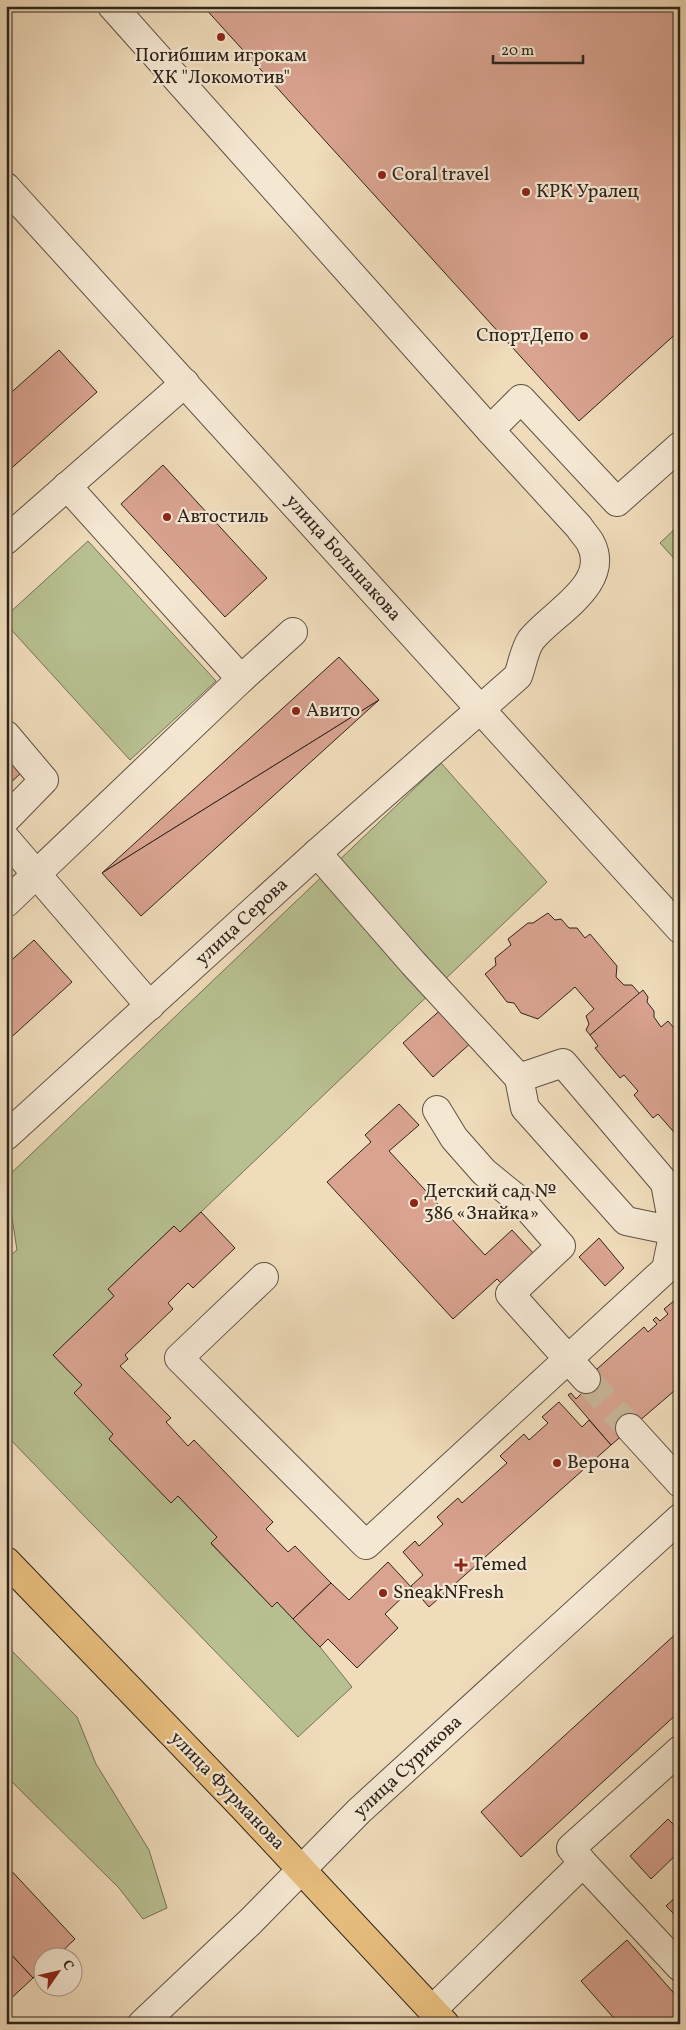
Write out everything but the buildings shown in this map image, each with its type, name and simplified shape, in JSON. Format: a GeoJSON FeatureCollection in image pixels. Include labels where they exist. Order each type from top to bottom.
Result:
{"type":"FeatureCollection","features":[{"type":"Feature","properties":{"kind":"main road","name":"улица Фурманова"},"geometry":{"type":"LineString","coordinates":[[6,1561],[302,1870],[438,2017]]}},
{"type":"Feature","properties":{"kind":"street","name":"улица Серова"},"geometry":{"type":"LineString","coordinates":[[6,1136],[317,853],[518,676],[530,642],[585,588],[593,574],[595,560],[590,544],[579,527],[490,430],[112,6]]}},
{"type":"Feature","properties":{"kind":"street","name":"улица Большакова"},"geometry":{"type":"LineString","coordinates":[[6,187],[680,929]]}},
{"type":"Feature","properties":{"kind":"street"},"geometry":{"type":"LineString","coordinates":[[6,540],[185,383]]}},
{"type":"Feature","properties":{"kind":"street"},"geometry":{"type":"LineString","coordinates":[[490,430],[521,399],[617,502],[680,446]]}},
{"type":"Feature","properties":{"kind":"street"},"geometry":{"type":"LineString","coordinates":[[68,486],[241,679]]}},
{"type":"Feature","properties":{"kind":"street"},"geometry":{"type":"LineString","coordinates":[[6,903],[241,679],[293,632]]}},
{"type":"Feature","properties":{"kind":"street"},"geometry":{"type":"LineString","coordinates":[[6,735],[44,780],[6,819]]}},
{"type":"Feature","properties":{"kind":"street"},"geometry":{"type":"LineString","coordinates":[[6,839],[150,1006]]}},
{"type":"Feature","properties":{"kind":"street"},"geometry":{"type":"LineString","coordinates":[[317,853],[413,963],[519,1078],[525,1108],[626,1222],[674,1231]]}},
{"type":"Feature","properties":{"kind":"street"},"geometry":{"type":"LineString","coordinates":[[264,1277],[179,1358],[366,1545],[666,1269],[674,1231],[665,1183],[563,1063],[519,1078]]}},
{"type":"Feature","properties":{"kind":"street"},"geometry":{"type":"LineString","coordinates":[[437,1110],[454,1138],[484,1172],[526,1206],[561,1246],[510,1294],[586,1379]]}},
{"type":"Feature","properties":{"kind":"street"},"geometry":{"type":"LineString","coordinates":[[630,1428],[680,1483]]}},
{"type":"Feature","properties":{"kind":"street","name":"улица Сурикова"},"geometry":{"type":"LineString","coordinates":[[142,2024],[250,1922],[359,1811],[680,1518]]}},
{"type":"Feature","properties":{"kind":"street"},"geometry":{"type":"LineString","coordinates":[[675,1764],[570,1848],[680,1967]]}},
{"type":"Feature","properties":{"kind":"street"},"geometry":{"type":"LineString","coordinates":[[438,2017],[584,1863]]}},
{"type":"Feature","properties":{"kind":"green space"},"geometry":{"type":"Polygon","coordinates":[[[680,524],[680,565],[660,543],[680,524]]]}},
{"type":"Feature","properties":{"kind":"green space"},"geometry":{"type":"Polygon","coordinates":[[[88,541],[216,681],[130,760],[6,624],[6,616],[88,541]]]}},
{"type":"Feature","properties":{"kind":"green space"},"geometry":{"type":"Polygon","coordinates":[[[441,763],[547,882],[180,1232],[174,1226],[108,1289],[114,1296],[53,1355],[82,1385],[113,1434],[109,1439],[171,1503],[178,1496],[217,1537],[211,1544],[272,1607],[277,1602],[320,1647],[352,1687],[298,1737],[6,1435],[6,1259],[17,1250],[6,1178],[441,763]]]}},
{"type":"Feature","properties":{"kind":"green space"},"geometry":{"type":"Polygon","coordinates":[[[6,1645],[77,1717],[96,1764],[149,1850],[167,1908],[143,1919],[119,1888],[6,1776],[6,1645]]]}},
{"type":"Feature","properties":{"kind":"tunnel"},"geometry":{"type":"LineString","coordinates":[[586,1379],[630,1428]]}},
{"type":"Feature","properties":{"kind":"place","name":"Погибшим игрокам ХК \"Локомотив\""},"geometry":{"type":"Point","coordinates":[221,37]}},
{"type":"Feature","properties":{"kind":"place","name":"Coral travel"},"geometry":{"type":"Point","coordinates":[382,175]}},
{"type":"Feature","properties":{"kind":"place","name":"КРК Уралец"},"geometry":{"type":"Point","coordinates":[526,192]}},
{"type":"Feature","properties":{"kind":"place","name":"СпортДепо"},"geometry":{"type":"Point","coordinates":[584,336]}},
{"type":"Feature","properties":{"kind":"place","name":"Автостиль"},"geometry":{"type":"Point","coordinates":[167,517]}},
{"type":"Feature","properties":{"kind":"place","name":"Авито"},"geometry":{"type":"Point","coordinates":[296,711]}},
{"type":"Feature","properties":{"kind":"place","name":"Детский сад № 386 «Знайка»"},"geometry":{"type":"Point","coordinates":[414,1203]}},
{"type":"Feature","properties":{"kind":"place","name":"Верона"},"geometry":{"type":"Point","coordinates":[557,1463]}},
{"type":"Feature","properties":{"kind":"place","name":"Temed"},"geometry":{"type":"Point","coordinates":[461,1565]}},
{"type":"Feature","properties":{"kind":"place","name":"SneakNFresh"},"geometry":{"type":"Point","coordinates":[383,1593]}}]}
